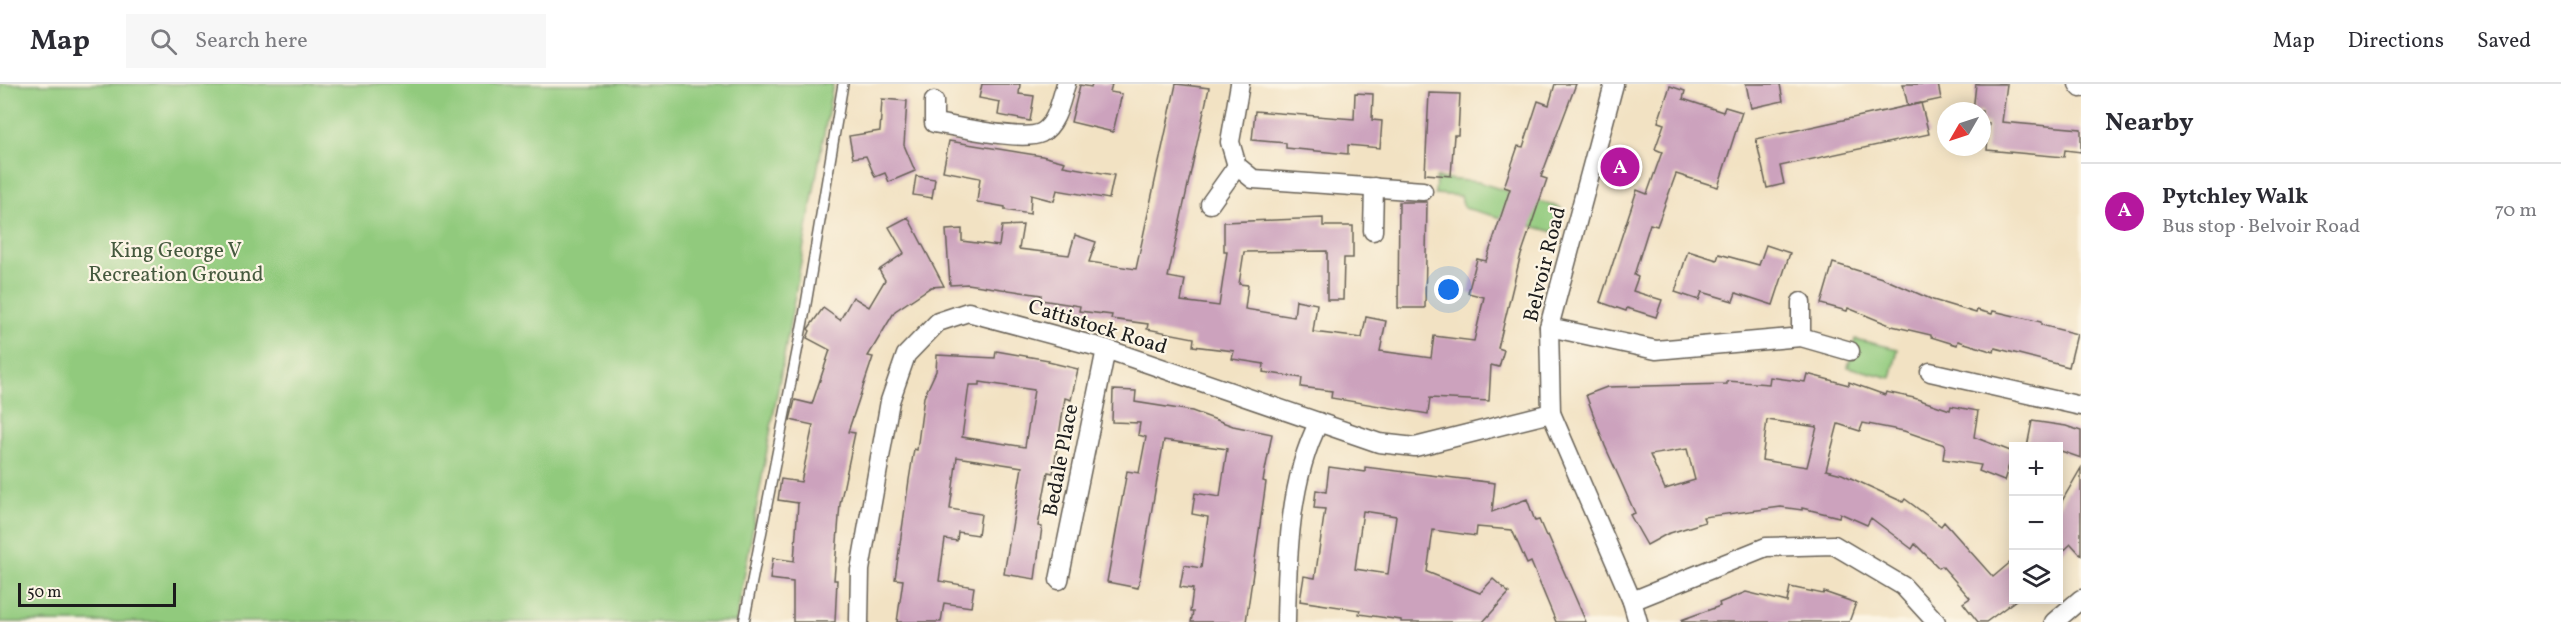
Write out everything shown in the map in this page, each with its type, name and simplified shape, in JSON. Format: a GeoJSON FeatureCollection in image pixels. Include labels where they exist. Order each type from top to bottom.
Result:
{"type":"FeatureCollection","features":[{"type":"Feature","properties":{"kind":"street"},"geometry":{"type":"LineString","coordinates":[[934,101],[934,123],[1024,137],[1042,133],[1055,118],[1066,84]]}},
{"type":"Feature","properties":{"kind":"street"},"geometry":{"type":"LineString","coordinates":[[1240,84],[1230,142],[1237,166],[1253,179],[1423,191]]}},
{"type":"Feature","properties":{"kind":"street","name":"Belvoir Road"},"geometry":{"type":"LineString","coordinates":[[1614,84],[1549,327],[1551,413],[1632,601],[1638,622]]}},
{"type":"Feature","properties":{"kind":"street"},"geometry":{"type":"LineString","coordinates":[[2078,84],[2081,88]]}},
{"type":"Feature","properties":{"kind":"street"},"geometry":{"type":"LineString","coordinates":[[1210,204],[1237,166]]}},
{"type":"Feature","properties":{"kind":"street"},"geometry":{"type":"LineString","coordinates":[[1373,231],[1374,187]]}},
{"type":"Feature","properties":{"kind":"street"},"geometry":{"type":"LineString","coordinates":[[1801,302],[1801,337]]}},
{"type":"Feature","properties":{"kind":"street","name":"Cattistock Road"},"geometry":{"type":"LineString","coordinates":[[859,622],[860,570],[888,412],[906,355],[938,322],[968,312],[1106,349],[1378,443],[1415,447],[1551,413]]}},
{"type":"Feature","properties":{"kind":"street"},"geometry":{"type":"LineString","coordinates":[[1549,327],[1656,350],[1801,337],[1850,351]]}},
{"type":"Feature","properties":{"kind":"street","name":"Bedale Place"},"geometry":{"type":"LineString","coordinates":[[1059,580],[1106,349]]}},
{"type":"Feature","properties":{"kind":"street"},"geometry":{"type":"LineString","coordinates":[[1930,372],[2081,406]]}},
{"type":"Feature","properties":{"kind":"street"},"geometry":{"type":"LineString","coordinates":[[1286,622],[1286,576],[1293,508],[1311,438],[1319,423]]}},
{"type":"Feature","properties":{"kind":"street"},"geometry":{"type":"LineString","coordinates":[[1632,601],[1766,547],[1834,544],[1903,586],[1936,622]]}},
{"type":"Feature","properties":{"kind":"street"},"geometry":{"type":"LineString","coordinates":[[2054,622],[2081,599]]}},
{"type":"Feature","properties":{"kind":"lane"},"geometry":{"type":"LineString","coordinates":[[744,622],[804,316],[843,84]]}},
{"type":"Feature","properties":{"kind":"green space","name":"King George V Recreation Ground"},"geometry":{"type":"Polygon","coordinates":[[[0,84],[833,84],[736,622],[0,622],[0,84]]]}},
{"type":"Feature","properties":{"kind":"green space"},"geometry":{"type":"Polygon","coordinates":[[[1436,178],[1478,182],[1561,208],[1554,232],[1464,208],[1461,196],[1435,194],[1436,178]]]}},
{"type":"Feature","properties":{"kind":"green space"},"geometry":{"type":"Polygon","coordinates":[[[1855,339],[1898,349],[1891,378],[1848,367],[1855,339]]]}},
{"type":"Feature","properties":{"kind":"building"},"geometry":{"type":"Polygon","coordinates":[[[982,84],[1020,84],[1019,94],[1034,96],[1030,121],[998,115],[1000,102],[979,98],[982,84]]]}},
{"type":"Feature","properties":{"kind":"building"},"geometry":{"type":"Polygon","coordinates":[[[1092,84],[1112,84],[1110,92],[1122,94],[1113,132],[1071,122],[1080,85],[1091,87],[1092,84]]]}},
{"type":"Feature","properties":{"kind":"building"},"geometry":{"type":"Polygon","coordinates":[[[1176,84],[1209,88],[1168,277],[1185,280],[1181,301],[1219,306],[1227,252],[1224,252],[1224,222],[1323,218],[1323,226],[1353,226],[1353,258],[1344,258],[1343,300],[1327,300],[1327,251],[1244,252],[1239,284],[1248,285],[1245,309],[1294,317],[1296,300],[1317,304],[1313,332],[1362,338],[1366,317],[1386,321],[1380,351],[1431,358],[1434,336],[1474,341],[1484,297],[1468,293],[1477,259],[1486,261],[1510,189],[1504,187],[1518,146],[1523,147],[1538,101],[1549,105],[1555,84],[1576,84],[1541,177],[1547,179],[1520,258],[1498,348],[1504,350],[1499,367],[1491,365],[1489,401],[1430,398],[1428,414],[1331,398],[1332,391],[1301,387],[1302,378],[1263,372],[1264,364],[1232,359],[1234,351],[1193,346],[1194,338],[1147,329],[1148,324],[1111,319],[1112,315],[1079,311],[1080,306],[1041,300],[1041,295],[968,284],[950,285],[946,230],[962,229],[962,241],[999,246],[1002,226],[1023,225],[1019,249],[1069,255],[1075,235],[1096,242],[1089,262],[1136,269],[1176,84]]]}},
{"type":"Feature","properties":{"kind":"building"},"geometry":{"type":"Polygon","coordinates":[[[1746,84],[1780,84],[1783,101],[1751,108],[1746,84]]]}},
{"type":"Feature","properties":{"kind":"building"},"geometry":{"type":"Polygon","coordinates":[[[1903,84],[1938,84],[1941,99],[1908,106],[1903,84]]]}},
{"type":"Feature","properties":{"kind":"building"},"geometry":{"type":"Polygon","coordinates":[[[1976,84],[2007,84],[2002,122],[2081,129],[2081,152],[2065,150],[2064,157],[1991,150],[1991,102],[1974,102],[1976,84]]]}},
{"type":"Feature","properties":{"kind":"building"},"geometry":{"type":"Polygon","coordinates":[[[1670,86],[1685,91],[1683,99],[1723,112],[1725,107],[1742,112],[1718,187],[1676,174],[1657,226],[1650,224],[1634,275],[1638,277],[1633,291],[1662,300],[1656,317],[1627,308],[1626,311],[1600,302],[1637,190],[1647,194],[1662,152],[1655,149],[1664,124],[1658,122],[1670,86]]]}},
{"type":"Feature","properties":{"kind":"building"},"geometry":{"type":"Polygon","coordinates":[[[1355,93],[1373,94],[1372,120],[1382,121],[1380,148],[1348,145],[1348,154],[1286,148],[1286,143],[1252,140],[1255,111],[1354,119],[1355,93]]]}},
{"type":"Feature","properties":{"kind":"building"},"geometry":{"type":"Polygon","coordinates":[[[1429,93],[1460,94],[1458,135],[1454,135],[1451,176],[1425,174],[1429,93]]]}},
{"type":"Feature","properties":{"kind":"building"},"geometry":{"type":"Polygon","coordinates":[[[882,99],[907,101],[904,145],[915,171],[889,182],[885,173],[875,177],[866,156],[853,158],[849,136],[880,131],[882,99]]]}},
{"type":"Feature","properties":{"kind":"building"},"geometry":{"type":"Polygon","coordinates":[[[1921,103],[1929,134],[1780,166],[1784,184],[1767,188],[1756,139],[1921,103]]]}},
{"type":"Feature","properties":{"kind":"building"},"geometry":{"type":"Polygon","coordinates":[[[949,141],[1042,156],[1065,162],[1063,166],[1114,175],[1109,199],[1057,190],[1054,201],[1031,195],[1030,214],[977,202],[980,178],[943,171],[949,141]]]}},
{"type":"Feature","properties":{"kind":"building"},"geometry":{"type":"Polygon","coordinates":[[[916,176],[935,179],[932,198],[913,195],[916,176]]]}},
{"type":"Feature","properties":{"kind":"building"},"geometry":{"type":"Polygon","coordinates":[[[1399,202],[1427,202],[1425,308],[1398,308],[1399,202]]]}},
{"type":"Feature","properties":{"kind":"building"},"geometry":{"type":"Polygon","coordinates":[[[908,217],[944,286],[931,287],[895,311],[868,356],[873,357],[848,432],[855,433],[840,504],[834,580],[837,580],[835,622],[793,622],[793,582],[770,579],[773,558],[794,561],[798,503],[778,500],[781,479],[801,482],[813,425],[790,420],[795,400],[812,404],[830,350],[807,338],[810,331],[808,329],[823,308],[840,320],[853,297],[869,307],[885,280],[879,270],[904,253],[889,227],[908,217]]]}},
{"type":"Feature","properties":{"kind":"building"},"geometry":{"type":"Polygon","coordinates":[[[1766,245],[1790,253],[1773,305],[1736,293],[1733,301],[1702,292],[1699,300],[1675,292],[1688,251],[1717,260],[1719,254],[1759,265],[1766,245]]]}},
{"type":"Feature","properties":{"kind":"building"},"geometry":{"type":"Polygon","coordinates":[[[1833,263],[1882,278],[1933,300],[1976,313],[1977,310],[1992,314],[1993,311],[2041,322],[2041,325],[2077,334],[2069,367],[1995,348],[1994,352],[1958,341],[1957,345],[1931,337],[1931,335],[1892,326],[1848,308],[1847,311],[1821,304],[1833,263]]]}},
{"type":"Feature","properties":{"kind":"building"},"geometry":{"type":"Polygon","coordinates":[[[996,351],[1049,360],[1048,362],[1078,369],[1071,400],[1065,398],[1053,473],[1048,472],[1038,526],[1042,527],[1035,579],[1004,574],[1022,467],[957,457],[950,509],[981,514],[978,535],[958,532],[957,541],[945,539],[939,581],[974,587],[971,607],[944,603],[941,622],[897,622],[903,580],[895,579],[909,480],[914,449],[917,450],[924,397],[936,371],[937,355],[995,358],[996,351]],[[980,382],[980,385],[969,385],[962,437],[1025,447],[1034,390],[980,382]]]}},
{"type":"Feature","properties":{"kind":"building"},"geometry":{"type":"Polygon","coordinates":[[[1807,374],[1849,385],[1849,382],[1885,395],[1886,392],[1914,398],[1950,410],[1951,406],[1978,411],[1974,437],[2009,450],[2009,465],[2004,481],[1979,471],[1981,465],[1943,459],[1945,445],[1904,431],[1863,423],[1860,431],[1838,424],[1826,470],[1842,474],[1903,502],[1905,499],[1941,526],[1944,522],[1993,577],[2009,563],[2011,604],[1986,622],[1978,622],[1963,603],[1970,598],[1942,566],[1939,568],[1915,544],[1912,549],[1871,518],[1867,525],[1840,513],[1839,517],[1802,508],[1802,510],[1781,507],[1703,517],[1705,522],[1667,534],[1647,545],[1630,515],[1635,513],[1605,446],[1586,395],[1607,387],[1727,384],[1727,381],[1769,384],[1770,377],[1805,382],[1807,374]],[[1767,420],[1762,460],[1807,467],[1817,427],[1767,420]],[[1687,449],[1650,455],[1665,489],[1695,480],[1687,449]]]}},
{"type":"Feature","properties":{"kind":"building"},"geometry":{"type":"Polygon","coordinates":[[[1113,390],[1136,391],[1135,402],[1192,411],[1233,426],[1272,434],[1263,481],[1266,482],[1246,622],[1191,622],[1193,589],[1180,587],[1184,565],[1201,568],[1208,517],[1192,514],[1195,493],[1220,497],[1227,449],[1164,440],[1138,588],[1107,582],[1127,471],[1139,473],[1146,437],[1138,435],[1140,423],[1112,422],[1113,390]]]}},
{"type":"Feature","properties":{"kind":"building"},"geometry":{"type":"Polygon","coordinates":[[[2032,421],[2066,426],[2081,431],[2081,458],[2063,452],[2063,442],[2028,442],[2032,421]]]}},
{"type":"Feature","properties":{"kind":"building"},"geometry":{"type":"Polygon","coordinates":[[[1329,467],[1365,472],[1365,467],[1495,483],[1492,512],[1527,499],[1535,521],[1539,520],[1546,536],[1548,535],[1586,622],[1556,622],[1531,562],[1527,564],[1512,530],[1477,527],[1476,536],[1433,530],[1427,572],[1480,593],[1493,579],[1509,593],[1483,622],[1401,622],[1401,620],[1359,614],[1360,610],[1300,601],[1304,576],[1315,578],[1325,509],[1314,508],[1316,490],[1326,492],[1329,467]],[[1363,511],[1355,569],[1388,574],[1396,516],[1363,511]]]}},
{"type":"Feature","properties":{"kind":"building"},"geometry":{"type":"Polygon","coordinates":[[[2081,468],[2081,555],[2071,544],[2063,551],[2063,499],[2081,468]]]}},
{"type":"Feature","properties":{"kind":"building"},"geometry":{"type":"Polygon","coordinates":[[[1790,587],[1823,594],[1824,592],[1856,603],[1849,622],[1682,622],[1681,620],[1720,606],[1719,603],[1746,592],[1787,602],[1790,587]]]}},
{"type":"Feature","properties":{"kind":"place","name":"Pytchley Walk"},"geometry":{"type":"Point","coordinates":[1620,167]}}]}
